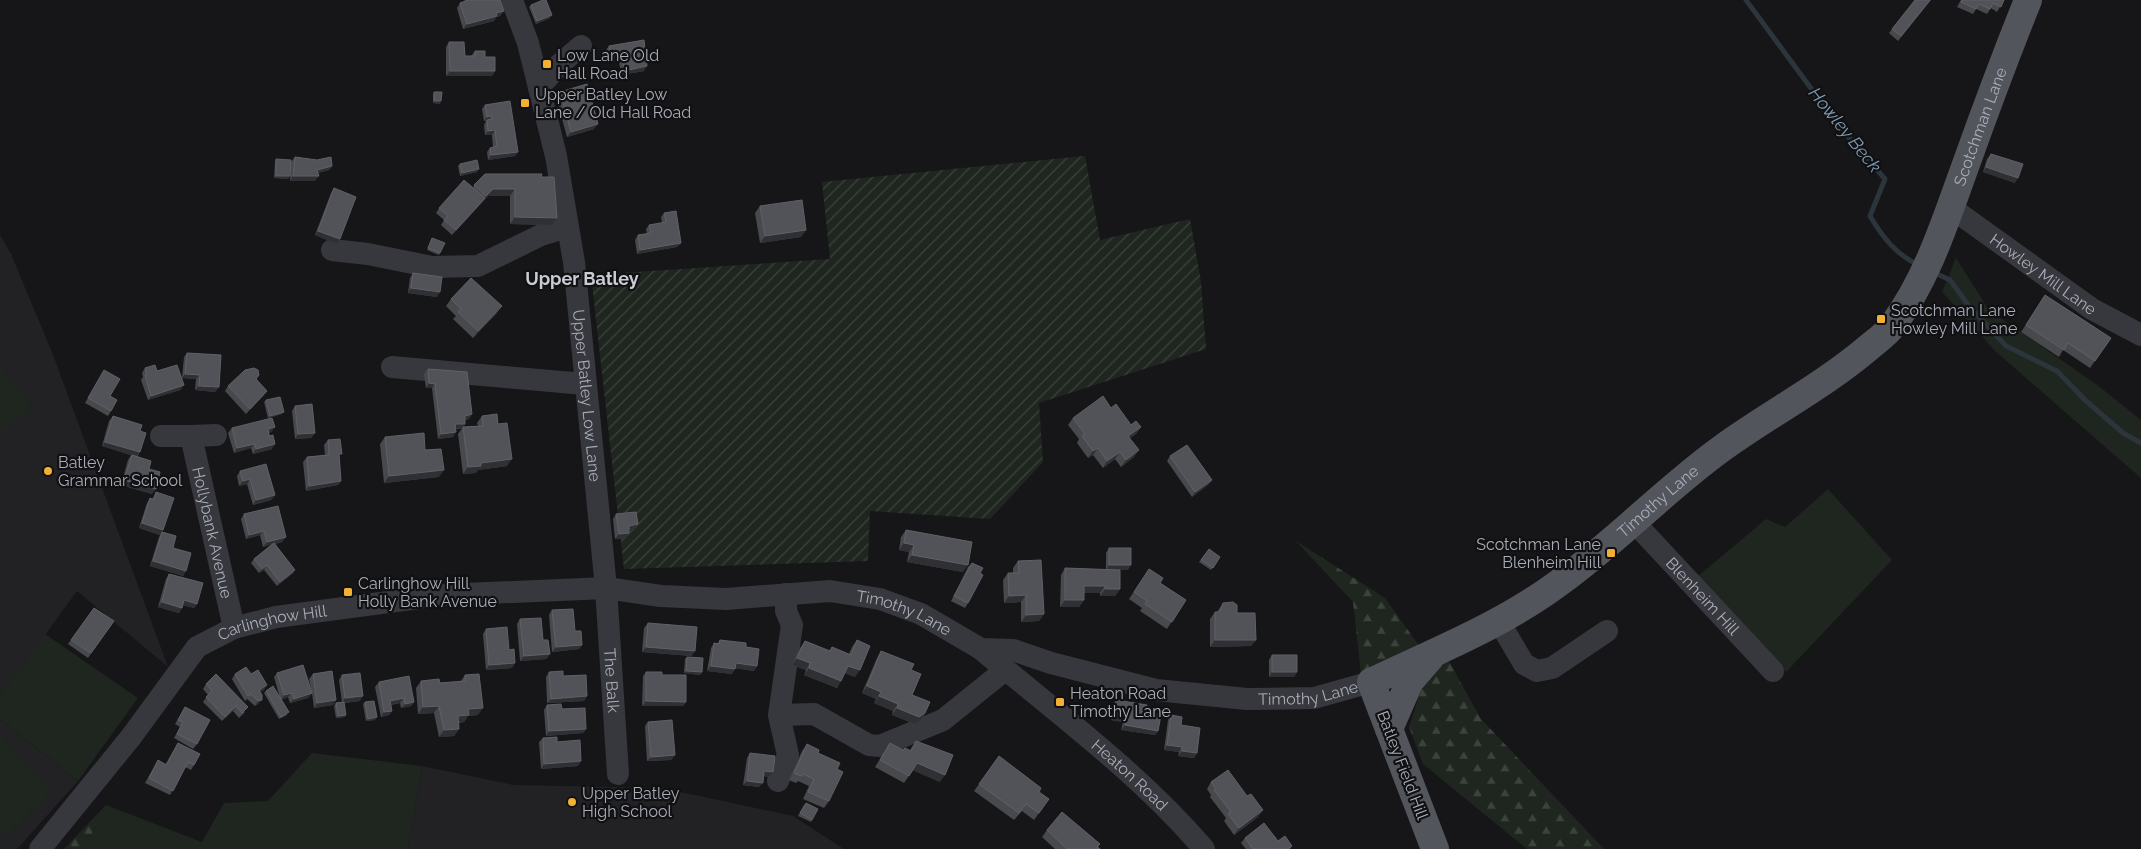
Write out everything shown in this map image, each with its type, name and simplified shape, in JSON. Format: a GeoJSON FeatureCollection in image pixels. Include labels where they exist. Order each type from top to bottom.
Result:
{"type":"FeatureCollection","features":[{"type":"Feature","properties":{"kind":"main road","name":"Scotchman Lane"},"geometry":{"type":"LineString","coordinates":[[1934,253],[2028,0]]}},
{"type":"Feature","properties":{"kind":"main road","name":"Timothy Lane"},"geometry":{"type":"LineString","coordinates":[[1372,682],[1498,620],[1554,587],[1603,550],[1689,474],[1722,448],[1811,392],[1854,360],[1892,327],[1916,291],[1934,253]]}},
{"type":"Feature","properties":{"kind":"main road"},"geometry":{"type":"LineString","coordinates":[[1389,729],[1410,681],[1436,651]]}},
{"type":"Feature","properties":{"kind":"main road","name":"Batley Field Hill"},"geometry":{"type":"LineString","coordinates":[[1372,682],[1435,849]]}},
{"type":"Feature","properties":{"kind":"street","name":"Upper Batley Low Lane"},"geometry":{"type":"LineString","coordinates":[[512,0],[528,42],[556,156],[574,262],[584,384],[606,588]]}},
{"type":"Feature","properties":{"kind":"street"},"geometry":{"type":"LineString","coordinates":[[539,87],[560,64],[581,46]]}},
{"type":"Feature","properties":{"kind":"street","name":"Howley Mill Lane"},"geometry":{"type":"LineString","coordinates":[[1950,207],[2092,309],[2141,335]]}},
{"type":"Feature","properties":{"kind":"street"},"geometry":{"type":"LineString","coordinates":[[332,250],[368,254],[432,267],[478,266],[541,235],[568,227]]}},
{"type":"Feature","properties":{"kind":"street"},"geometry":{"type":"LineString","coordinates":[[392,367],[584,384]]}},
{"type":"Feature","properties":{"kind":"street"},"geometry":{"type":"LineString","coordinates":[[161,436],[216,435]]}},
{"type":"Feature","properties":{"kind":"street","name":"Hollybank Avenue"},"geometry":{"type":"LineString","coordinates":[[191,436],[234,628]]}},
{"type":"Feature","properties":{"kind":"street","name":"Blenheim Hill"},"geometry":{"type":"LineString","coordinates":[[1634,522],[1773,671]]}},
{"type":"Feature","properties":{"kind":"street","name":"Timothy Lane"},"geometry":{"type":"LineString","coordinates":[[606,588],[661,596],[726,599],[830,591],[880,599],[921,614],[980,649],[1013,650],[1051,663],[1156,690],[1246,699],[1314,698],[1372,682]]}},
{"type":"Feature","properties":{"kind":"street","name":"Carlinghow Hill"},"geometry":{"type":"LineString","coordinates":[[40,849],[131,737],[197,647],[234,628],[276,617],[441,595],[606,588]]}},
{"type":"Feature","properties":{"kind":"street","name":"The Balk"},"geometry":{"type":"LineString","coordinates":[[606,588],[618,774]]}},
{"type":"Feature","properties":{"kind":"street"},"geometry":{"type":"LineString","coordinates":[[778,781],[788,755],[779,715],[792,624],[786,611],[786,594]]}},
{"type":"Feature","properties":{"kind":"street"},"geometry":{"type":"LineString","coordinates":[[1498,620],[1524,664],[1536,671],[1552,668],[1607,631]]}},
{"type":"Feature","properties":{"kind":"street","name":"Heaton Road"},"geometry":{"type":"LineString","coordinates":[[980,649],[1114,760],[1162,803],[1204,849]]}},
{"type":"Feature","properties":{"kind":"street"},"geometry":{"type":"LineString","coordinates":[[779,715],[814,714],[869,745],[880,746],[944,720],[1005,670]]}},
{"type":"Feature","properties":{"kind":"shaded area","name":"Batley Grammar School"},"geometry":{"type":"Polygon","coordinates":[[[0,235],[11,254],[52,352],[168,667],[77,591],[0,697],[0,235]]]}},
{"type":"Feature","properties":{"kind":"shaded area"},"geometry":{"type":"Polygon","coordinates":[[[0,719],[78,781],[17,849],[0,849],[0,719]]]}},
{"type":"Feature","properties":{"kind":"shaded area","name":"Upper Batley High School"},"geometry":{"type":"Polygon","coordinates":[[[422,766],[513,785],[662,788],[793,816],[844,849],[408,849],[422,766]]]}},
{"type":"Feature","properties":{"kind":"green space"},"geometry":{"type":"Polygon","coordinates":[[[1085,156],[1100,240],[1190,219],[1201,282],[1206,349],[1039,403],[1043,462],[990,519],[870,511],[868,561],[624,569],[591,275],[830,259],[822,182],[1085,156]]]}},
{"type":"Feature","properties":{"kind":"green space"},"geometry":{"type":"Polygon","coordinates":[[[1956,258],[1989,310],[2096,384],[2141,420],[2141,478],[1995,351],[1942,292],[1956,258]]]}},
{"type":"Feature","properties":{"kind":"green space"},"geometry":{"type":"Polygon","coordinates":[[[0,366],[33,409],[0,434],[0,366]]]}},
{"type":"Feature","properties":{"kind":"green space"},"geometry":{"type":"Polygon","coordinates":[[[1828,489],[1892,560],[1786,672],[1697,577],[1766,519],[1785,527],[1828,489]]]}},
{"type":"Feature","properties":{"kind":"green space"},"geometry":{"type":"Polygon","coordinates":[[[1296,541],[1385,598],[1420,647],[1361,675],[1353,602],[1296,541]]]}},
{"type":"Feature","properties":{"kind":"green space"},"geometry":{"type":"Polygon","coordinates":[[[45,634],[138,698],[78,781],[0,719],[0,697],[45,634]]]}},
{"type":"Feature","properties":{"kind":"green space"},"geometry":{"type":"Polygon","coordinates":[[[1446,656],[1481,719],[1604,849],[1527,849],[1423,764],[1409,727],[1422,687],[1446,656]]]}},
{"type":"Feature","properties":{"kind":"green space"},"geometry":{"type":"Polygon","coordinates":[[[0,735],[52,791],[0,840],[0,735]]]}},
{"type":"Feature","properties":{"kind":"green space"},"geometry":{"type":"Polygon","coordinates":[[[312,753],[422,766],[408,849],[85,849],[106,805],[202,842],[224,803],[268,801],[312,753]]]}},
{"type":"Feature","properties":{"kind":"green space"},"geometry":{"type":"Polygon","coordinates":[[[106,805],[85,849],[64,849],[106,805]]]}},
{"type":"Feature","properties":{"kind":"building"},"geometry":{"type":"Polygon","coordinates":[[[469,0],[500,0],[504,11],[496,13],[497,16],[467,24],[460,3],[469,0]]]}},
{"type":"Feature","properties":{"kind":"building"},"geometry":{"type":"Polygon","coordinates":[[[546,0],[552,15],[537,21],[531,5],[546,0]]]}},
{"type":"Feature","properties":{"kind":"building"},"geometry":{"type":"Polygon","coordinates":[[[1915,0],[1930,0],[1901,36],[1892,29],[1915,0]]]}},
{"type":"Feature","properties":{"kind":"building"},"geometry":{"type":"Polygon","coordinates":[[[1962,0],[2004,0],[2001,7],[1993,3],[1990,9],[1979,4],[1976,9],[1961,2],[1962,0]]]}},
{"type":"Feature","properties":{"kind":"building"},"geometry":{"type":"Polygon","coordinates":[[[644,40],[647,66],[624,71],[622,56],[611,57],[609,46],[644,40]]]}},
{"type":"Feature","properties":{"kind":"building"},"geometry":{"type":"Polygon","coordinates":[[[449,42],[464,42],[465,56],[475,56],[475,51],[485,51],[485,57],[495,57],[495,71],[450,71],[449,42]]]}},
{"type":"Feature","properties":{"kind":"building"},"geometry":{"type":"Polygon","coordinates":[[[587,84],[598,124],[571,132],[560,92],[587,84]]]}},
{"type":"Feature","properties":{"kind":"building"},"geometry":{"type":"Polygon","coordinates":[[[434,92],[442,92],[441,101],[434,101],[434,92]]]}},
{"type":"Feature","properties":{"kind":"building"},"geometry":{"type":"Polygon","coordinates":[[[510,101],[518,152],[491,155],[490,148],[497,146],[495,130],[488,131],[487,120],[492,119],[492,116],[487,117],[485,105],[510,101]]]}},
{"type":"Feature","properties":{"kind":"building"},"geometry":{"type":"Polygon","coordinates":[[[1991,154],[2023,164],[2018,178],[1986,167],[1991,154]]]}},
{"type":"Feature","properties":{"kind":"building"},"geometry":{"type":"Polygon","coordinates":[[[295,157],[317,160],[331,157],[332,166],[317,170],[319,176],[293,176],[295,157]]]}},
{"type":"Feature","properties":{"kind":"building"},"geometry":{"type":"Polygon","coordinates":[[[276,159],[291,160],[290,176],[276,176],[276,159]]]}},
{"type":"Feature","properties":{"kind":"building"},"geometry":{"type":"Polygon","coordinates":[[[477,160],[479,169],[462,173],[460,164],[477,160]]]}},
{"type":"Feature","properties":{"kind":"building"},"geometry":{"type":"Polygon","coordinates":[[[485,174],[542,174],[541,177],[554,177],[557,218],[515,217],[515,189],[493,189],[486,196],[474,185],[485,174]]]}},
{"type":"Feature","properties":{"kind":"building"},"geometry":{"type":"Polygon","coordinates":[[[464,180],[485,198],[456,230],[444,220],[448,216],[439,208],[464,180]]]}},
{"type":"Feature","properties":{"kind":"building"},"geometry":{"type":"Polygon","coordinates":[[[334,188],[356,197],[340,239],[318,231],[334,188]]]}},
{"type":"Feature","properties":{"kind":"building"},"geometry":{"type":"Polygon","coordinates":[[[802,200],[806,230],[765,236],[760,206],[802,200]]]}},
{"type":"Feature","properties":{"kind":"building"},"geometry":{"type":"Polygon","coordinates":[[[676,211],[681,243],[640,250],[638,235],[651,233],[649,225],[666,222],[664,213],[676,211]]]}},
{"type":"Feature","properties":{"kind":"building"},"geometry":{"type":"Polygon","coordinates":[[[432,238],[445,243],[440,253],[428,248],[432,238]]]}},
{"type":"Feature","properties":{"kind":"building"},"geometry":{"type":"Polygon","coordinates":[[[413,273],[442,277],[440,292],[411,288],[413,273]]]}},
{"type":"Feature","properties":{"kind":"building"},"geometry":{"type":"Polygon","coordinates":[[[471,278],[502,306],[478,331],[458,312],[461,309],[451,299],[471,278]]]}},
{"type":"Feature","properties":{"kind":"building"},"geometry":{"type":"Polygon","coordinates":[[[2045,295],[2111,338],[2095,361],[2068,343],[2064,350],[2026,325],[2045,295]]]}},
{"type":"Feature","properties":{"kind":"building"},"geometry":{"type":"Polygon","coordinates":[[[187,353],[221,355],[219,387],[199,386],[200,375],[185,374],[187,353]]]}},
{"type":"Feature","properties":{"kind":"building"},"geometry":{"type":"Polygon","coordinates":[[[155,365],[157,371],[177,365],[184,385],[151,396],[145,368],[155,365]]]}},
{"type":"Feature","properties":{"kind":"building"},"geometry":{"type":"Polygon","coordinates":[[[254,368],[258,370],[259,375],[256,379],[267,391],[250,409],[228,386],[245,370],[254,368]]]}},
{"type":"Feature","properties":{"kind":"building"},"geometry":{"type":"Polygon","coordinates":[[[428,369],[467,372],[472,414],[465,416],[465,424],[455,424],[456,432],[441,434],[435,384],[429,383],[428,369]]]}},
{"type":"Feature","properties":{"kind":"building"},"geometry":{"type":"Polygon","coordinates":[[[104,370],[120,379],[110,396],[117,400],[111,411],[88,398],[104,370]]]}},
{"type":"Feature","properties":{"kind":"building"},"geometry":{"type":"Polygon","coordinates":[[[1103,396],[1111,408],[1116,404],[1131,425],[1136,421],[1141,427],[1128,436],[1139,450],[1126,460],[1120,452],[1107,461],[1098,448],[1093,451],[1082,436],[1085,434],[1073,418],[1103,396]]]}},
{"type":"Feature","properties":{"kind":"building"},"geometry":{"type":"Polygon","coordinates":[[[280,397],[284,412],[270,416],[266,400],[280,397]]]}},
{"type":"Feature","properties":{"kind":"building"},"geometry":{"type":"Polygon","coordinates":[[[312,404],[315,433],[298,434],[295,406],[312,404]]]}},
{"type":"Feature","properties":{"kind":"building"},"geometry":{"type":"Polygon","coordinates":[[[497,414],[498,424],[507,423],[512,459],[481,463],[481,466],[468,467],[463,427],[483,426],[482,416],[497,414]]]}},
{"type":"Feature","properties":{"kind":"building"},"geometry":{"type":"Polygon","coordinates":[[[113,416],[142,425],[140,431],[146,433],[140,452],[105,442],[113,416]]]}},
{"type":"Feature","properties":{"kind":"building"},"geometry":{"type":"Polygon","coordinates":[[[272,418],[275,427],[268,429],[269,436],[273,435],[275,444],[256,449],[255,444],[237,448],[232,428],[272,418]]]}},
{"type":"Feature","properties":{"kind":"building"},"geometry":{"type":"Polygon","coordinates":[[[424,433],[425,450],[441,449],[444,470],[389,476],[385,437],[424,433]]]}},
{"type":"Feature","properties":{"kind":"building"},"geometry":{"type":"Polygon","coordinates":[[[340,439],[342,454],[339,454],[341,481],[309,486],[307,457],[329,455],[328,440],[340,439]]]}},
{"type":"Feature","properties":{"kind":"building"},"geometry":{"type":"Polygon","coordinates":[[[1187,445],[1212,480],[1195,492],[1170,456],[1187,445]]]}},
{"type":"Feature","properties":{"kind":"building"},"geometry":{"type":"Polygon","coordinates":[[[132,455],[151,461],[149,469],[160,472],[156,489],[124,480],[132,455]]]}},
{"type":"Feature","properties":{"kind":"building"},"geometry":{"type":"Polygon","coordinates":[[[266,464],[275,495],[256,500],[250,479],[243,481],[240,471],[266,464]]]}},
{"type":"Feature","properties":{"kind":"building"},"geometry":{"type":"Polygon","coordinates":[[[156,492],[174,498],[163,530],[142,523],[150,498],[154,500],[156,492]]]}},
{"type":"Feature","properties":{"kind":"building"},"geometry":{"type":"Polygon","coordinates":[[[278,506],[286,537],[267,542],[264,531],[249,535],[244,514],[278,506]]]}},
{"type":"Feature","properties":{"kind":"building"},"geometry":{"type":"Polygon","coordinates":[[[636,512],[638,524],[629,526],[629,533],[619,534],[616,514],[636,512]]]}},
{"type":"Feature","properties":{"kind":"building"},"geometry":{"type":"Polygon","coordinates":[[[906,530],[972,542],[968,565],[912,555],[914,545],[904,543],[906,530]]]}},
{"type":"Feature","properties":{"kind":"building"},"geometry":{"type":"Polygon","coordinates":[[[162,532],[176,536],[173,548],[191,553],[186,571],[153,561],[162,532]]]}},
{"type":"Feature","properties":{"kind":"building"},"geometry":{"type":"Polygon","coordinates":[[[274,543],[295,570],[280,582],[267,565],[262,569],[254,559],[274,543]]]}},
{"type":"Feature","properties":{"kind":"building"},"geometry":{"type":"Polygon","coordinates":[[[1109,548],[1131,548],[1131,565],[1109,565],[1109,548]]]}},
{"type":"Feature","properties":{"kind":"building"},"geometry":{"type":"Polygon","coordinates":[[[1209,549],[1220,557],[1213,568],[1201,560],[1209,549]]]}},
{"type":"Feature","properties":{"kind":"building"},"geometry":{"type":"Polygon","coordinates":[[[1041,560],[1044,614],[1026,615],[1026,595],[1009,596],[1008,573],[1019,573],[1018,561],[1041,560]]]}},
{"type":"Feature","properties":{"kind":"building"},"geometry":{"type":"Polygon","coordinates":[[[972,563],[983,568],[980,573],[983,575],[968,603],[954,596],[972,563]]]}},
{"type":"Feature","properties":{"kind":"building"},"geometry":{"type":"Polygon","coordinates":[[[1065,568],[1120,570],[1120,589],[1105,589],[1105,586],[1084,586],[1084,600],[1065,600],[1065,568]]]}},
{"type":"Feature","properties":{"kind":"building"},"geometry":{"type":"Polygon","coordinates":[[[1149,569],[1163,578],[1160,583],[1186,600],[1172,622],[1145,604],[1147,601],[1134,592],[1149,569]]]}},
{"type":"Feature","properties":{"kind":"building"},"geometry":{"type":"Polygon","coordinates":[[[169,574],[203,583],[197,604],[184,600],[182,608],[162,602],[169,574]]]}},
{"type":"Feature","properties":{"kind":"building"},"geometry":{"type":"Polygon","coordinates":[[[1233,602],[1237,605],[1237,613],[1255,613],[1256,640],[1215,640],[1215,612],[1220,612],[1223,603],[1233,602]]]}},
{"type":"Feature","properties":{"kind":"building"},"geometry":{"type":"Polygon","coordinates":[[[94,608],[114,621],[91,653],[71,640],[94,608]]]}},
{"type":"Feature","properties":{"kind":"building"},"geometry":{"type":"Polygon","coordinates":[[[573,609],[575,631],[581,631],[582,645],[556,647],[552,610],[573,609]]]}},
{"type":"Feature","properties":{"kind":"building"},"geometry":{"type":"Polygon","coordinates":[[[541,618],[543,640],[548,640],[550,654],[524,656],[520,619],[541,618]]]}},
{"type":"Feature","properties":{"kind":"building"},"geometry":{"type":"Polygon","coordinates":[[[648,623],[697,627],[695,651],[646,647],[648,623]]]}},
{"type":"Feature","properties":{"kind":"building"},"geometry":{"type":"Polygon","coordinates":[[[507,627],[509,650],[514,649],[515,663],[489,665],[486,629],[507,627]]]}},
{"type":"Feature","properties":{"kind":"building"},"geometry":{"type":"Polygon","coordinates":[[[720,640],[746,643],[746,647],[759,649],[757,666],[736,663],[735,669],[711,666],[714,643],[719,644],[720,640]]]}},
{"type":"Feature","properties":{"kind":"building"},"geometry":{"type":"Polygon","coordinates":[[[857,640],[870,646],[860,670],[848,666],[841,681],[809,668],[810,663],[797,658],[805,641],[830,651],[832,647],[851,655],[857,640]]]}},
{"type":"Feature","properties":{"kind":"building"},"geometry":{"type":"Polygon","coordinates":[[[881,651],[914,664],[911,670],[921,674],[912,695],[930,702],[925,713],[919,717],[897,708],[898,704],[879,696],[881,692],[867,686],[881,651]]]}},
{"type":"Feature","properties":{"kind":"building"},"geometry":{"type":"Polygon","coordinates":[[[1272,655],[1297,655],[1297,672],[1272,672],[1272,655]]]}},
{"type":"Feature","properties":{"kind":"building"},"geometry":{"type":"Polygon","coordinates":[[[687,657],[703,658],[702,672],[686,671],[687,657]]]}},
{"type":"Feature","properties":{"kind":"building"},"geometry":{"type":"Polygon","coordinates":[[[303,665],[312,693],[294,699],[292,693],[284,695],[277,673],[303,665]]]}},
{"type":"Feature","properties":{"kind":"building"},"geometry":{"type":"Polygon","coordinates":[[[246,667],[251,674],[258,670],[267,685],[259,690],[262,700],[258,701],[251,694],[248,696],[235,674],[246,667]]]}},
{"type":"Feature","properties":{"kind":"building"},"geometry":{"type":"Polygon","coordinates":[[[332,671],[336,700],[317,703],[313,674],[332,671]]]}},
{"type":"Feature","properties":{"kind":"building"},"geometry":{"type":"Polygon","coordinates":[[[563,671],[563,676],[586,675],[587,696],[551,699],[549,672],[563,671]]]}},
{"type":"Feature","properties":{"kind":"building"},"geometry":{"type":"Polygon","coordinates":[[[646,672],[662,672],[662,675],[686,675],[686,702],[646,701],[646,672]]]}},
{"type":"Feature","properties":{"kind":"building"},"geometry":{"type":"Polygon","coordinates":[[[360,673],[363,696],[345,698],[342,675],[360,673]]]}},
{"type":"Feature","properties":{"kind":"building"},"geometry":{"type":"Polygon","coordinates":[[[216,674],[248,707],[242,713],[236,706],[225,717],[206,697],[212,691],[206,684],[216,674]]]}},
{"type":"Feature","properties":{"kind":"building"},"geometry":{"type":"Polygon","coordinates":[[[479,674],[483,708],[468,709],[469,715],[458,716],[459,729],[444,730],[439,706],[423,707],[421,681],[439,679],[440,683],[465,681],[465,675],[479,674]]]}},
{"type":"Feature","properties":{"kind":"building"},"geometry":{"type":"Polygon","coordinates":[[[409,676],[414,702],[405,704],[404,698],[390,701],[392,711],[384,712],[379,682],[409,676]]]}},
{"type":"Feature","properties":{"kind":"building"},"geometry":{"type":"Polygon","coordinates":[[[273,686],[289,712],[281,717],[266,691],[273,686]]]}},
{"type":"Feature","properties":{"kind":"building"},"geometry":{"type":"Polygon","coordinates":[[[1116,700],[1147,705],[1146,712],[1161,715],[1158,731],[1125,725],[1126,717],[1114,715],[1116,700]]]}},
{"type":"Feature","properties":{"kind":"building"},"geometry":{"type":"Polygon","coordinates":[[[374,701],[377,717],[368,719],[365,702],[374,701]]]}},
{"type":"Feature","properties":{"kind":"building"},"geometry":{"type":"Polygon","coordinates":[[[344,702],[346,715],[338,716],[336,703],[344,702]]]}},
{"type":"Feature","properties":{"kind":"building"},"geometry":{"type":"Polygon","coordinates":[[[561,704],[562,709],[585,708],[586,729],[549,731],[547,705],[561,704]]]}},
{"type":"Feature","properties":{"kind":"building"},"geometry":{"type":"Polygon","coordinates":[[[185,707],[210,720],[197,744],[177,734],[183,722],[178,720],[185,707]]]}},
{"type":"Feature","properties":{"kind":"building"},"geometry":{"type":"Polygon","coordinates":[[[1171,715],[1182,717],[1181,725],[1200,728],[1197,753],[1182,751],[1182,747],[1167,745],[1171,715]]]}},
{"type":"Feature","properties":{"kind":"building"},"geometry":{"type":"Polygon","coordinates":[[[672,720],[675,755],[651,757],[648,722],[672,720]]]}},
{"type":"Feature","properties":{"kind":"building"},"geometry":{"type":"Polygon","coordinates":[[[557,737],[557,742],[580,740],[581,761],[544,764],[543,738],[557,737]]]}},
{"type":"Feature","properties":{"kind":"building"},"geometry":{"type":"Polygon","coordinates":[[[916,741],[953,755],[945,775],[917,763],[909,776],[880,760],[890,743],[903,750],[905,748],[911,751],[916,741]]]}},
{"type":"Feature","properties":{"kind":"building"},"geometry":{"type":"Polygon","coordinates":[[[178,743],[200,754],[194,765],[188,762],[173,791],[149,778],[158,760],[166,765],[178,743]]]}},
{"type":"Feature","properties":{"kind":"building"},"geometry":{"type":"Polygon","coordinates":[[[807,744],[819,750],[818,753],[840,763],[837,769],[843,772],[829,801],[808,792],[814,779],[803,774],[801,776],[794,773],[807,744]]]}},
{"type":"Feature","properties":{"kind":"building"},"geometry":{"type":"Polygon","coordinates":[[[750,753],[775,756],[773,772],[764,771],[763,783],[747,781],[750,753]]]}},
{"type":"Feature","properties":{"kind":"building"},"geometry":{"type":"Polygon","coordinates":[[[999,756],[1041,788],[1039,792],[1049,799],[1039,813],[1026,804],[1019,813],[979,784],[999,756]]]}},
{"type":"Feature","properties":{"kind":"building"},"geometry":{"type":"Polygon","coordinates":[[[1228,770],[1247,796],[1251,794],[1263,810],[1239,828],[1228,814],[1231,812],[1214,790],[1216,789],[1211,782],[1228,770]]]}},
{"type":"Feature","properties":{"kind":"building"},"geometry":{"type":"Polygon","coordinates":[[[806,803],[818,809],[812,820],[800,813],[806,803]]]}},
{"type":"Feature","properties":{"kind":"building"},"geometry":{"type":"Polygon","coordinates":[[[1062,812],[1100,844],[1097,847],[1100,849],[1067,849],[1047,830],[1062,812]]]}},
{"type":"Feature","properties":{"kind":"building"},"geometry":{"type":"Polygon","coordinates":[[[1264,823],[1278,841],[1285,836],[1292,846],[1288,849],[1253,849],[1245,838],[1264,823]]]}},
{"type":"Feature","properties":{"kind":"waterway","name":"Howley Beck"},"geometry":{"type":"LineString","coordinates":[[1746,0],[1838,125],[1885,179],[1870,216],[1891,245],[1903,256],[1918,265]]}},
{"type":"Feature","properties":{"kind":"waterway","name":"Howley Beck"},"geometry":{"type":"LineString","coordinates":[[1933,272],[1950,280],[1969,306],[2006,346],[2057,371],[2085,400],[2123,433],[2141,443]]}},
{"type":"Feature","properties":{"kind":"place","name":"Low Lane Old Hall Road"},"geometry":{"type":"Point","coordinates":[547,64]}},
{"type":"Feature","properties":{"kind":"place","name":"Upper Batley Low Lane / Old Hall Road"},"geometry":{"type":"Point","coordinates":[525,103]}},
{"type":"Feature","properties":{"kind":"place","name":"Scotchman Lane Howley Mill Lane"},"geometry":{"type":"Point","coordinates":[1881,319]}},
{"type":"Feature","properties":{"kind":"place","name":"Batley Grammar School"},"geometry":{"type":"Point","coordinates":[48,471]}},
{"type":"Feature","properties":{"kind":"place","name":"Scotchman Lane Blenheim Hill"},"geometry":{"type":"Point","coordinates":[1611,553]}},
{"type":"Feature","properties":{"kind":"place","name":"Carlinghow Hill Holly Bank Avenue"},"geometry":{"type":"Point","coordinates":[348,592]}},
{"type":"Feature","properties":{"kind":"place","name":"Heaton Road Timothy Lane"},"geometry":{"type":"Point","coordinates":[1060,702]}},
{"type":"Feature","properties":{"kind":"place","name":"Upper Batley High School"},"geometry":{"type":"Point","coordinates":[572,802]}},
{"type":"Feature","properties":{"kind":"district","name":"Upper Batley"},"geometry":{"type":"Point","coordinates":[582,279]}}]}
